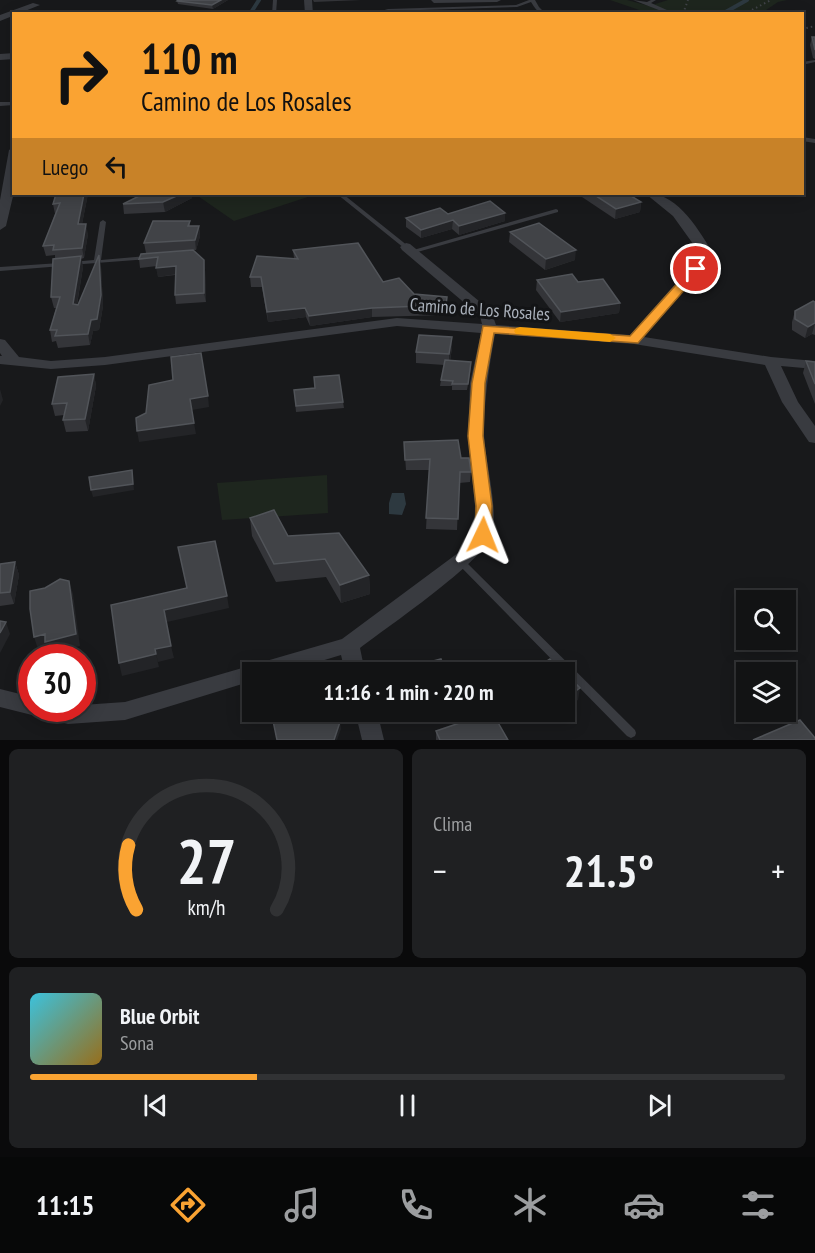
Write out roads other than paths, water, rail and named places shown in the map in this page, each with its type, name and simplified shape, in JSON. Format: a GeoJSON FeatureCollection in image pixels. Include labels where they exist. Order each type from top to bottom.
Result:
{"type":"FeatureCollection","features":[{"type":"Feature","properties":{"kind":"street"},"geometry":{"type":"LineString","coordinates":[[434,1],[497,1]]}},
{"type":"Feature","properties":{"kind":"street"},"geometry":{"type":"LineString","coordinates":[[18,12],[35,6]]}},
{"type":"Feature","properties":{"kind":"street"},"geometry":{"type":"LineString","coordinates":[[0,226],[12,168]]}},
{"type":"Feature","properties":{"kind":"street"},"geometry":{"type":"LineString","coordinates":[[634,340],[708,255],[684,219],[667,202],[654,195]]}},
{"type":"Feature","properties":{"kind":"street"},"geometry":{"type":"LineString","coordinates":[[291,662],[349,645],[461,562],[483,535],[484,506],[476,436],[478,383],[490,322],[486,314],[409,250]]}},
{"type":"Feature","properties":{"kind":"street","name":"Camino de Los Rosales"},"geometry":{"type":"LineString","coordinates":[[7,361],[51,365],[105,361],[397,322],[634,340],[771,361],[815,364]]}},
{"type":"Feature","properties":{"kind":"street"},"geometry":{"type":"LineString","coordinates":[[0,343],[7,361]]}},
{"type":"Feature","properties":{"kind":"street"},"geometry":{"type":"LineString","coordinates":[[771,361],[790,402],[815,438]]}},
{"type":"Feature","properties":{"kind":"street"},"geometry":{"type":"LineString","coordinates":[[349,645],[353,662]]}},
{"type":"Feature","properties":{"kind":"street"},"geometry":{"type":"LineString","coordinates":[[96,713],[125,711],[242,677]]}},
{"type":"Feature","properties":{"kind":"street"},"geometry":{"type":"LineString","coordinates":[[0,698],[18,702]]}},
{"type":"Feature","properties":{"kind":"street"},"geometry":{"type":"LineString","coordinates":[[369,722],[373,740]]}},
{"type":"Feature","properties":{"kind":"lane"},"geometry":{"type":"LineString","coordinates":[[511,0],[516,7]]}},
{"type":"Feature","properties":{"kind":"lane"},"geometry":{"type":"LineString","coordinates":[[380,12],[516,7],[532,0],[543,12]]}},
{"type":"Feature","properties":{"kind":"lane"},"geometry":{"type":"LineString","coordinates":[[635,0],[669,12]]}},
{"type":"Feature","properties":{"kind":"lane"},"geometry":{"type":"LineString","coordinates":[[647,3],[654,0]]}},
{"type":"Feature","properties":{"kind":"lane"},"geometry":{"type":"LineString","coordinates":[[341,195],[409,250],[556,211]]}},
{"type":"Feature","properties":{"kind":"lane"},"geometry":{"type":"LineString","coordinates":[[97,262],[103,222]]}},
{"type":"Feature","properties":{"kind":"lane"},"geometry":{"type":"LineString","coordinates":[[0,270],[154,258]]}},
{"type":"Feature","properties":{"kind":"lane"},"geometry":{"type":"LineString","coordinates":[[461,562],[609,708],[631,733]]}},
{"type":"Feature","properties":{"kind":"waterway"},"geometry":{"type":"LineString","coordinates":[[251,12],[259,0]]}},
{"type":"Feature","properties":{"kind":"waterway"},"geometry":{"type":"LineString","coordinates":[[726,12],[747,0]]}}]}
